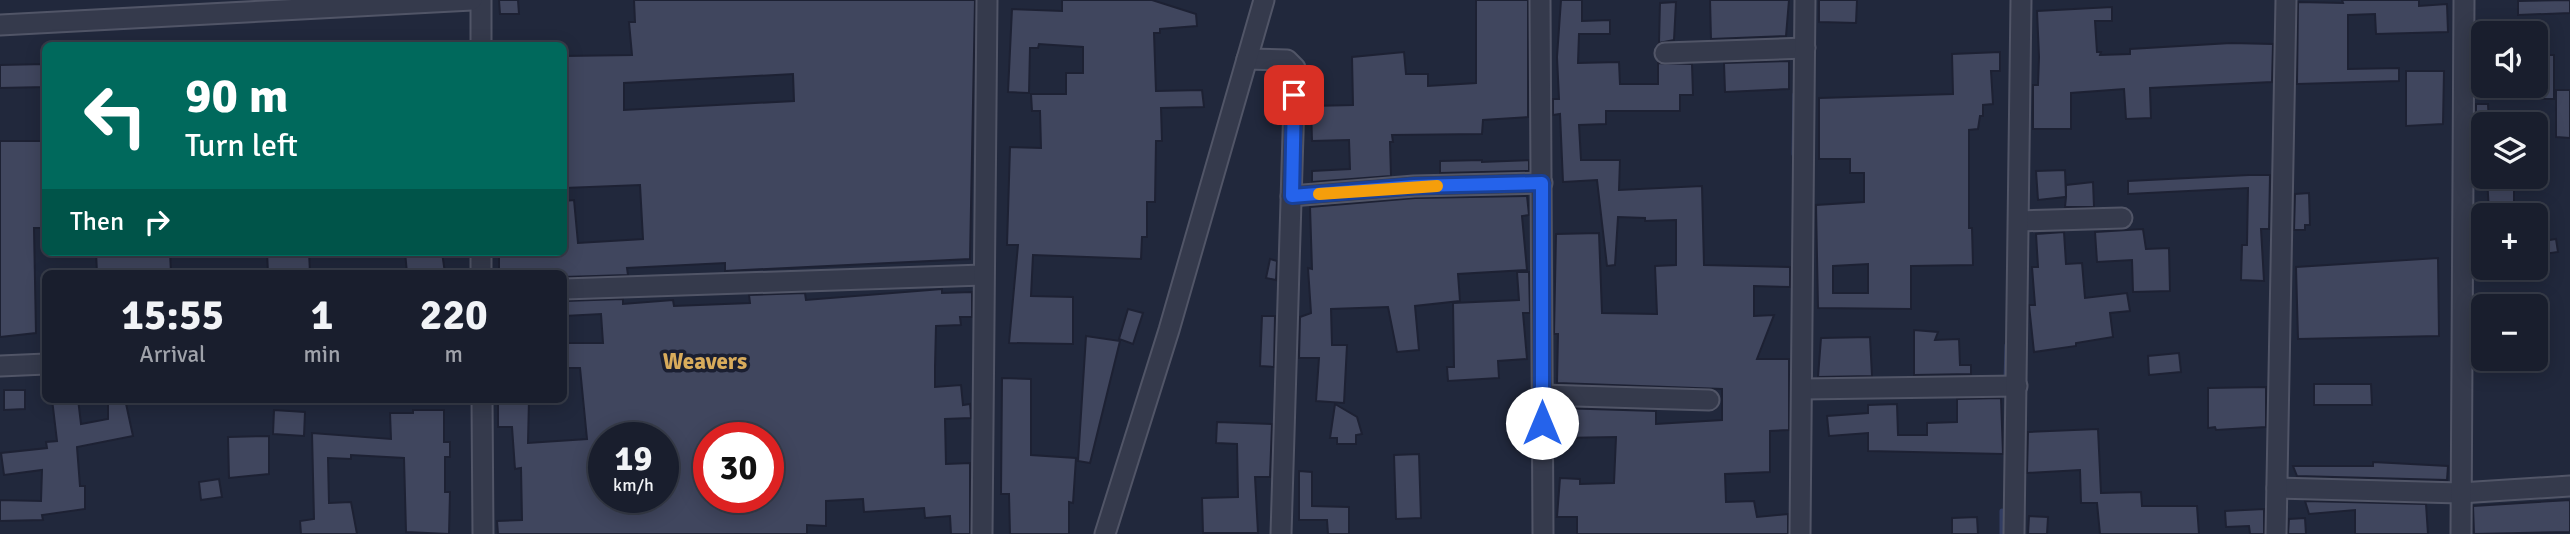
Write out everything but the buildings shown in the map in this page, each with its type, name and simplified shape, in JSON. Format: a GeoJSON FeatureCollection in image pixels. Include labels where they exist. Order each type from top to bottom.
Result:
{"type":"FeatureCollection","features":[{"type":"Feature","properties":{"kind":"street"},"geometry":{"type":"LineString","coordinates":[[0,25],[471,0]]}},
{"type":"Feature","properties":{"kind":"street"},"geometry":{"type":"LineString","coordinates":[[481,0],[481,42]]}},
{"type":"Feature","properties":{"kind":"street"},"geometry":{"type":"LineString","coordinates":[[982,534],[986,0]]}},
{"type":"Feature","properties":{"kind":"street"},"geometry":{"type":"LineString","coordinates":[[1105,534],[1169,330],[1264,0]]}},
{"type":"Feature","properties":{"kind":"street"},"geometry":{"type":"LineString","coordinates":[[1540,0],[1543,534]]}},
{"type":"Feature","properties":{"kind":"street"},"geometry":{"type":"LineString","coordinates":[[1800,534],[1805,0]]}},
{"type":"Feature","properties":{"kind":"street"},"geometry":{"type":"LineString","coordinates":[[2014,534],[2021,0]]}},
{"type":"Feature","properties":{"kind":"street"},"geometry":{"type":"LineString","coordinates":[[2276,534],[2286,0]]}},
{"type":"Feature","properties":{"kind":"street"},"geometry":{"type":"LineString","coordinates":[[2461,534],[2463,0]]}},
{"type":"Feature","properties":{"kind":"street"},"geometry":{"type":"LineString","coordinates":[[1665,53],[1805,48]]}},
{"type":"Feature","properties":{"kind":"street"},"geometry":{"type":"LineString","coordinates":[[1247,59],[1287,60],[1294,64],[1281,534]]}},
{"type":"Feature","properties":{"kind":"street"},"geometry":{"type":"LineString","coordinates":[[1292,196],[1414,186],[1542,183]]}},
{"type":"Feature","properties":{"kind":"street"},"geometry":{"type":"LineString","coordinates":[[2019,221],[2122,218]]}},
{"type":"Feature","properties":{"kind":"street"},"geometry":{"type":"LineString","coordinates":[[567,289],[983,275]]}},
{"type":"Feature","properties":{"kind":"street"},"geometry":{"type":"LineString","coordinates":[[0,366],[42,364]]}},
{"type":"Feature","properties":{"kind":"street"},"geometry":{"type":"LineString","coordinates":[[1803,389],[1865,391],[2017,386]]}},
{"type":"Feature","properties":{"kind":"street"},"geometry":{"type":"LineString","coordinates":[[1542,395],[1709,400]]}},
{"type":"Feature","properties":{"kind":"street"},"geometry":{"type":"LineString","coordinates":[[482,403],[483,534]]}},
{"type":"Feature","properties":{"kind":"street"},"geometry":{"type":"LineString","coordinates":[[2277,488],[2460,493],[2570,486]]}},
{"type":"Feature","properties":{"kind":"waterway"},"geometry":{"type":"LineString","coordinates":[[1794,154],[1795,94]]}},
{"type":"Feature","properties":{"kind":"waterway"},"geometry":{"type":"LineString","coordinates":[[2006,380],[2007,345]]}},
{"type":"Feature","properties":{"kind":"waterway"},"geometry":{"type":"LineString","coordinates":[[2002,511],[2002,534]]}},
{"type":"Feature","properties":{"kind":"slow traffic"},"geometry":{"type":"LineString","coordinates":[[1319,194],[1437,186]]}},
{"type":"Feature","properties":{"kind":"district","name":"Weavers"},"geometry":{"type":"Point","coordinates":[705,361]}},
{"type":"Feature","properties":{"kind":"route"},"geometry":{"type":"LineString","coordinates":[[1294,95],[1292,196],[1414,186],[1542,183],[1542,423]]}}]}
